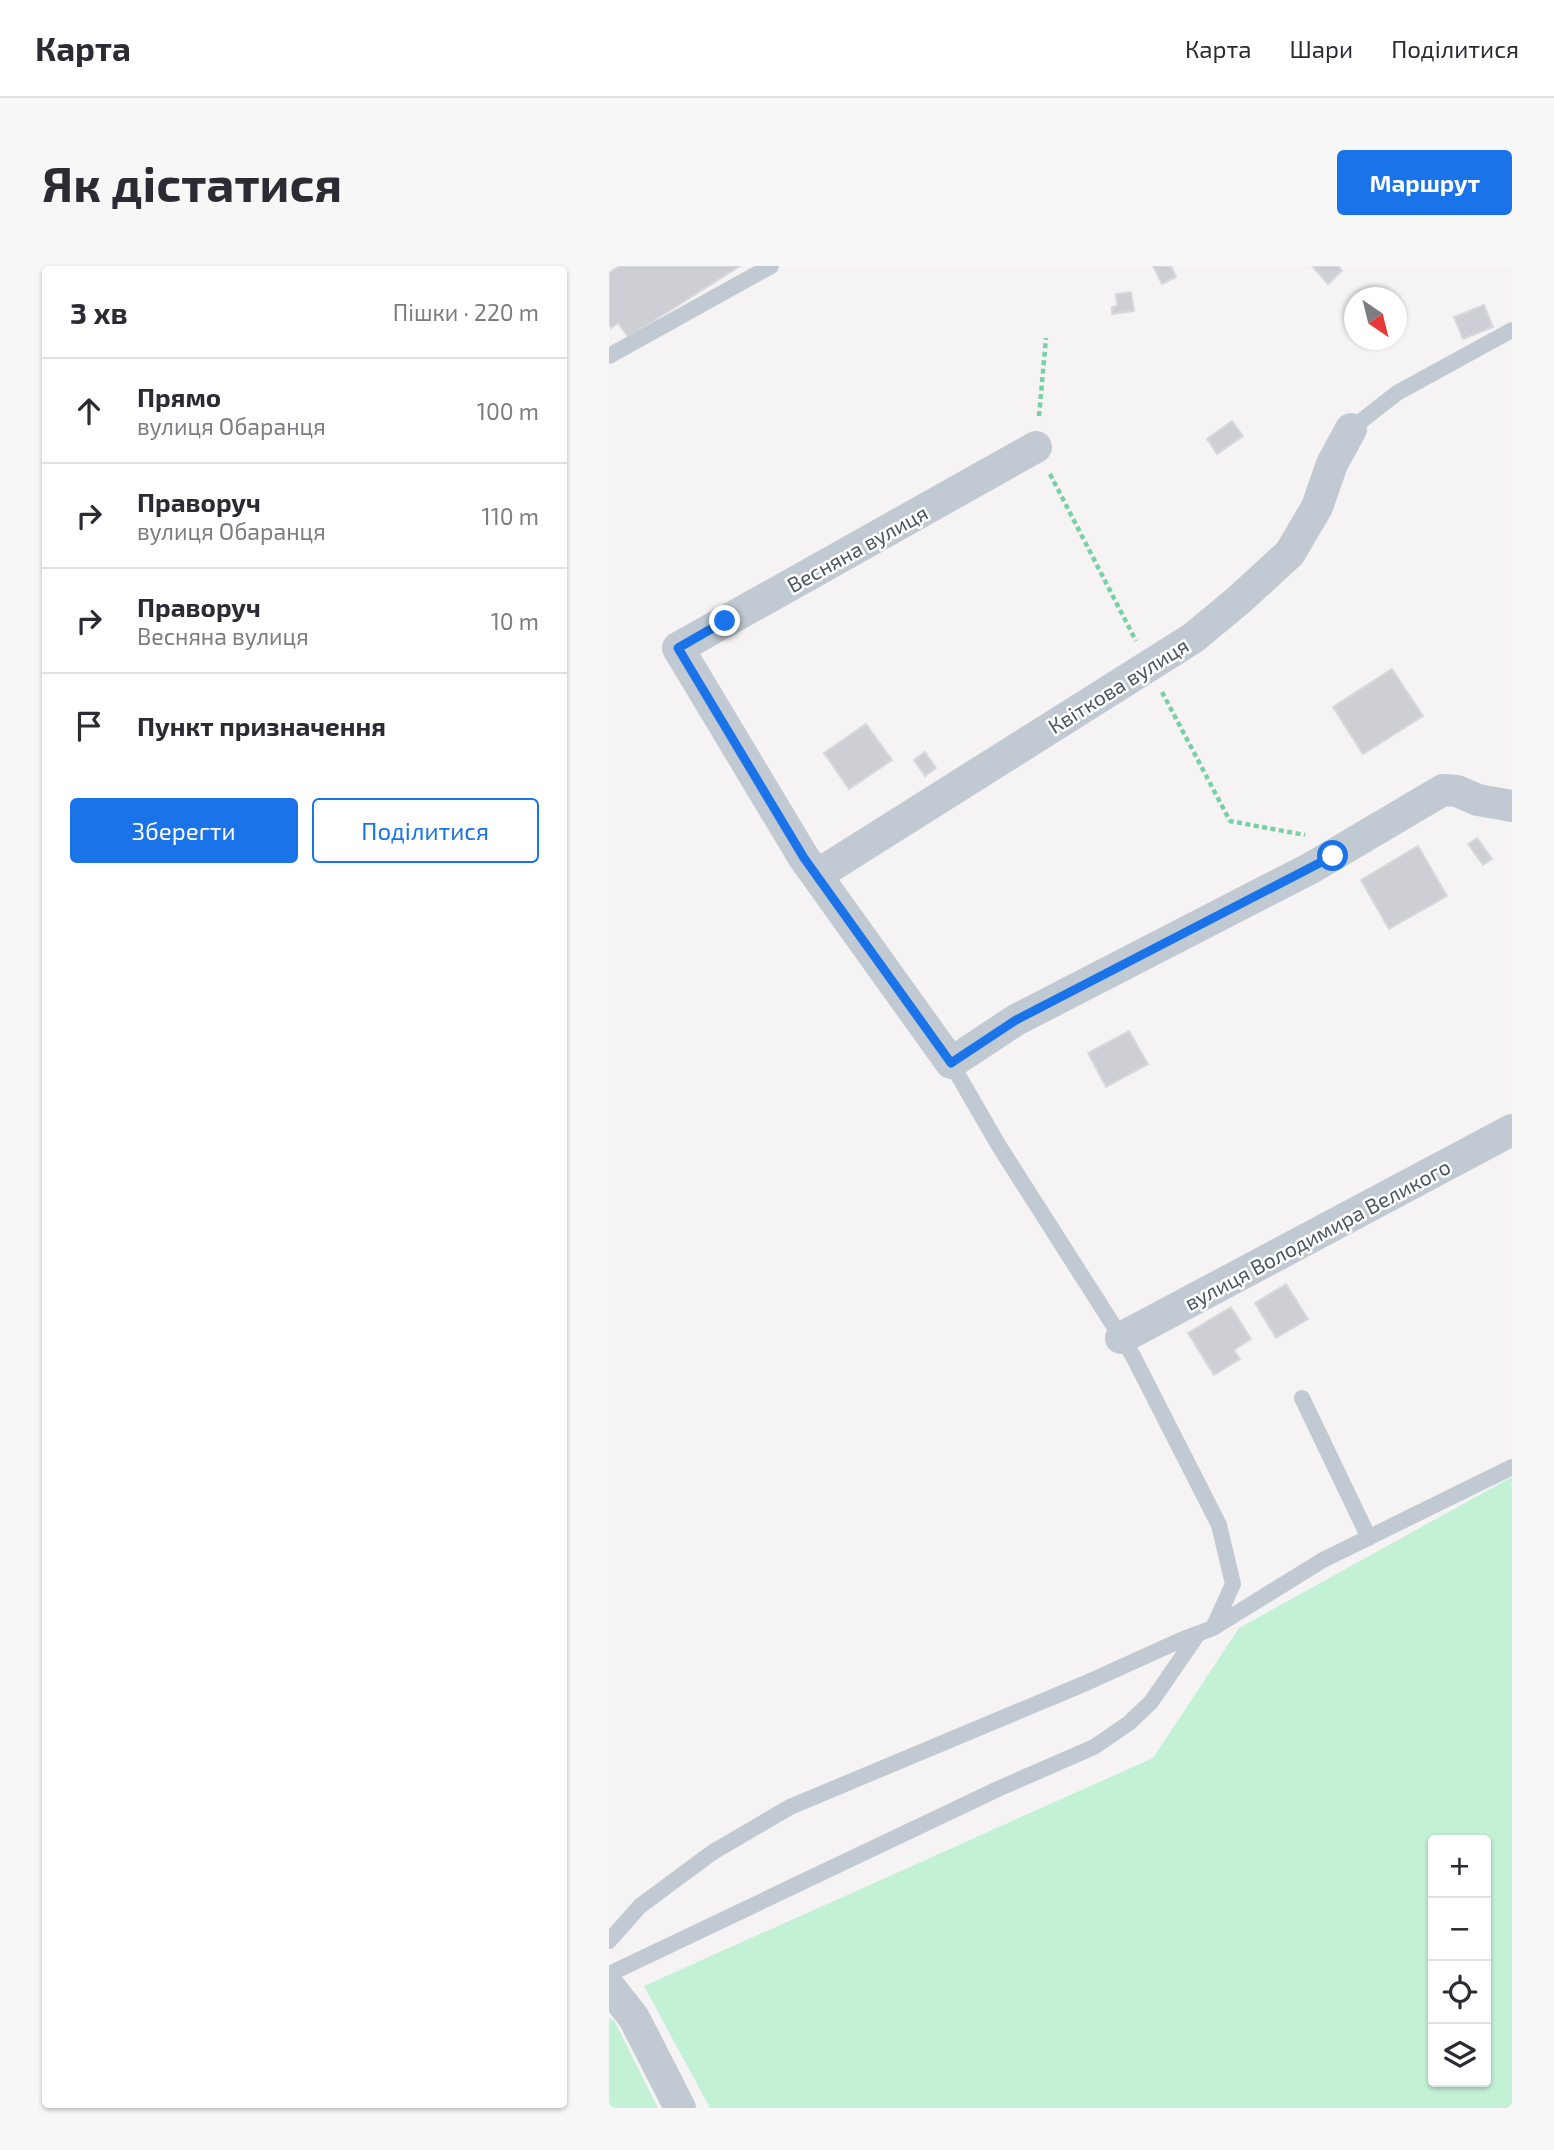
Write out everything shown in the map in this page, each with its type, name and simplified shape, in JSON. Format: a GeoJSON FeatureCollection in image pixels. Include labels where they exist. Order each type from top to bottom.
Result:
{"type":"FeatureCollection","features":[{"type":"Feature","properties":{"kind":"street","name":"Квіткова вулиця"},"geometry":{"type":"LineString","coordinates":[[817,875],[1193,638],[1240,599],[1290,553],[1317,507],[1332,464],[1352,429]]}},
{"type":"Feature","properties":{"kind":"street","name":"Весняна вулиця"},"geometry":{"type":"LineString","coordinates":[[817,875],[804,858],[678,648],[1036,447]]}},
{"type":"Feature","properties":{"kind":"street"},"geometry":{"type":"LineString","coordinates":[[817,875],[951,1063],[1016,1020],[1311,868],[1443,790],[1457,791],[1478,800],[1512,806]]}},
{"type":"Feature","properties":{"kind":"street","name":"вулиця Володимира Великого"},"geometry":{"type":"LineString","coordinates":[[1121,1338],[1512,1130]]}},
{"type":"Feature","properties":{"kind":"street"},"geometry":{"type":"LineString","coordinates":[[609,1986],[633,2018],[680,2108]]}},
{"type":"Feature","properties":{"kind":"lane"},"geometry":{"type":"LineString","coordinates":[[609,356],[771,266]]}},
{"type":"Feature","properties":{"kind":"lane"},"geometry":{"type":"LineString","coordinates":[[1352,429],[1397,393],[1512,330]]}},
{"type":"Feature","properties":{"kind":"lane"},"geometry":{"type":"LineString","coordinates":[[609,1974],[1000,1788],[1094,1747],[1129,1723],[1151,1702],[1206,1631],[1233,1584],[1219,1525],[1133,1356],[1006,1158],[951,1063]]}},
{"type":"Feature","properties":{"kind":"lane"},"geometry":{"type":"LineString","coordinates":[[1302,1398],[1369,1538]]}},
{"type":"Feature","properties":{"kind":"lane"},"geometry":{"type":"LineString","coordinates":[[609,1941],[640,1906],[713,1852],[790,1807],[1206,1631],[1324,1560],[1512,1467]]}},
{"type":"Feature","properties":{"kind":"green space"},"geometry":{"type":"Polygon","coordinates":[[[1512,1477],[1512,2108],[710,2108],[644,1986],[1153,1758],[1239,1628],[1512,1477]]]}},
{"type":"Feature","properties":{"kind":"green space"},"geometry":{"type":"Polygon","coordinates":[[[609,2018],[615,2022],[658,2108],[609,2108],[609,2018]]]}},
{"type":"Feature","properties":{"kind":"building"},"geometry":{"type":"Polygon","coordinates":[[[620,266],[740,266],[628,337],[618,323],[611,328],[609,324],[609,273],[620,266]]]}},
{"type":"Feature","properties":{"kind":"building"},"geometry":{"type":"Polygon","coordinates":[[[1153,266],[1171,266],[1176,277],[1162,284],[1153,266]]]}},
{"type":"Feature","properties":{"kind":"building"},"geometry":{"type":"Polygon","coordinates":[[[1312,266],[1338,266],[1342,271],[1328,284],[1312,266]]]}},
{"type":"Feature","properties":{"kind":"building"},"geometry":{"type":"Polygon","coordinates":[[[1131,292],[1134,311],[1112,314],[1112,307],[1117,306],[1116,294],[1131,292]]]}},
{"type":"Feature","properties":{"kind":"building"},"geometry":{"type":"Polygon","coordinates":[[[1484,305],[1493,327],[1463,339],[1454,317],[1484,305]]]}},
{"type":"Feature","properties":{"kind":"building"},"geometry":{"type":"Polygon","coordinates":[[[1232,421],[1243,436],[1217,454],[1207,439],[1232,421]]]}},
{"type":"Feature","properties":{"kind":"building"},"geometry":{"type":"Polygon","coordinates":[[[1392,669],[1423,716],[1363,754],[1333,707],[1392,669]]]}},
{"type":"Feature","properties":{"kind":"building"},"geometry":{"type":"Polygon","coordinates":[[[866,724],[892,760],[849,789],[824,753],[866,724]]]}},
{"type":"Feature","properties":{"kind":"building"},"geometry":{"type":"Polygon","coordinates":[[[925,752],[936,768],[925,776],[914,760],[925,752]]]}},
{"type":"Feature","properties":{"kind":"building"},"geometry":{"type":"Polygon","coordinates":[[[1477,838],[1492,859],[1483,865],[1468,844],[1477,838]]]}},
{"type":"Feature","properties":{"kind":"building"},"geometry":{"type":"Polygon","coordinates":[[[1418,846],[1447,896],[1389,929],[1361,880],[1418,846]]]}},
{"type":"Feature","properties":{"kind":"building"},"geometry":{"type":"Polygon","coordinates":[[[1129,1031],[1148,1064],[1106,1087],[1088,1053],[1129,1031]]]}},
{"type":"Feature","properties":{"kind":"building"},"geometry":{"type":"Polygon","coordinates":[[[1286,1284],[1308,1319],[1276,1338],[1255,1303],[1286,1284]]]}},
{"type":"Feature","properties":{"kind":"building"},"geometry":{"type":"Polygon","coordinates":[[[1231,1307],[1251,1339],[1234,1350],[1240,1359],[1214,1375],[1188,1333],[1231,1307]]]}},
{"type":"Feature","properties":{"kind":"route"},"geometry":{"type":"LineString","coordinates":[[725,621],[678,648],[804,858],[951,1063],[1016,1020],[1333,856]]}}]}
